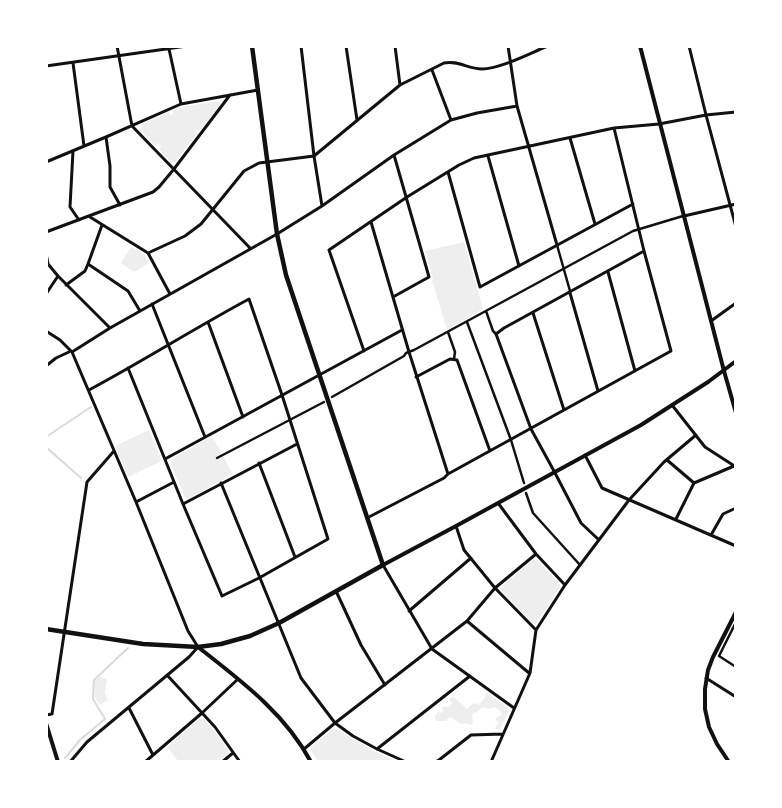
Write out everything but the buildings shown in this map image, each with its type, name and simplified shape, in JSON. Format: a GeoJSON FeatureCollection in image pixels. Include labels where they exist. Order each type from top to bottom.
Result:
{"type":"FeatureCollection","features":[{"type":"Feature","properties":{"kind":"main road"},"geometry":{"type":"LineString","coordinates":[[46,629],[143,644],[198,647],[219,644],[250,636],[279,623],[383,565],[286,275],[277,234],[252,46]]}},
{"type":"Feature","properties":{"kind":"street"},"geometry":{"type":"LineString","coordinates":[[116,46],[132,126],[250,248]]}},
{"type":"Feature","properties":{"kind":"street"},"geometry":{"type":"LineString","coordinates":[[46,66],[187,46]]}},
{"type":"Feature","properties":{"kind":"street"},"geometry":{"type":"LineString","coordinates":[[301,46],[322,206]]}},
{"type":"Feature","properties":{"kind":"street"},"geometry":{"type":"LineString","coordinates":[[346,46],[357,121]]}},
{"type":"Feature","properties":{"kind":"street"},"geometry":{"type":"LineString","coordinates":[[394,46],[400,85]]}},
{"type":"Feature","properties":{"kind":"street"},"geometry":{"type":"LineString","coordinates":[[508,46],[517,106],[530,146],[598,391]]}},
{"type":"Feature","properties":{"kind":"street"},"geometry":{"type":"LineString","coordinates":[[148,253],[185,236],[201,224],[244,171],[259,163],[314,156],[400,85],[444,63],[451,62],[481,69],[496,67],[548,46]]}},
{"type":"Feature","properties":{"kind":"street"},"geometry":{"type":"LineString","coordinates":[[640,46],[736,413]]}},
{"type":"Feature","properties":{"kind":"street"},"geometry":{"type":"LineString","coordinates":[[688,46],[736,227]]}},
{"type":"Feature","properties":{"kind":"street"},"geometry":{"type":"LineString","coordinates":[[169,49],[181,104]]}},
{"type":"Feature","properties":{"kind":"street"},"geometry":{"type":"LineString","coordinates":[[72,63],[84,146]]}},
{"type":"Feature","properties":{"kind":"street"},"geometry":{"type":"LineString","coordinates":[[432,70],[451,120]]}},
{"type":"Feature","properties":{"kind":"street"},"geometry":{"type":"LineString","coordinates":[[46,162],[181,104],[258,90]]}},
{"type":"Feature","properties":{"kind":"street"},"geometry":{"type":"LineString","coordinates":[[46,232],[90,217],[159,188],[230,95]]}},
{"type":"Feature","properties":{"kind":"street"},"geometry":{"type":"LineString","coordinates":[[46,366],[56,358],[277,234],[322,206],[394,155],[451,120],[517,106]]}},
{"type":"Feature","properties":{"kind":"street"},"geometry":{"type":"LineString","coordinates":[[364,351],[329,250],[407,197],[474,158],[614,128],[660,124],[736,112]]}},
{"type":"Feature","properties":{"kind":"street"},"geometry":{"type":"LineString","coordinates":[[367,518],[444,478],[448,474],[671,351],[614,128]]}},
{"type":"Feature","properties":{"kind":"street"},"geometry":{"type":"LineString","coordinates":[[106,137],[110,166],[110,187],[120,205]]}},
{"type":"Feature","properties":{"kind":"street"},"geometry":{"type":"LineString","coordinates":[[570,138],[595,224]]}},
{"type":"Feature","properties":{"kind":"street"},"geometry":{"type":"LineString","coordinates":[[73,151],[70,207],[79,220]]}},
{"type":"Feature","properties":{"kind":"street"},"geometry":{"type":"LineString","coordinates":[[393,297],[429,277],[394,155]]}},
{"type":"Feature","properties":{"kind":"street"},"geometry":{"type":"LineString","coordinates":[[488,156],[519,266]]}},
{"type":"Feature","properties":{"kind":"street"},"geometry":{"type":"LineString","coordinates":[[448,172],[480,287],[633,204]]}},
{"type":"Feature","properties":{"kind":"street"},"geometry":{"type":"LineString","coordinates":[[332,397],[409,352],[633,231],[683,216],[736,204]]}},
{"type":"Feature","properties":{"kind":"street"},"geometry":{"type":"LineString","coordinates":[[90,217],[148,253],[170,294]]}},
{"type":"Feature","properties":{"kind":"street"},"geometry":{"type":"LineString","coordinates":[[371,222],[416,377],[448,474]]}},
{"type":"Feature","properties":{"kind":"street"},"geometry":{"type":"LineString","coordinates":[[66,285],[85,271],[102,225]]}},
{"type":"Feature","properties":{"kind":"street"},"geometry":{"type":"LineString","coordinates":[[496,334],[644,251]]}},
{"type":"Feature","properties":{"kind":"street"},"geometry":{"type":"LineString","coordinates":[[46,254],[48,264],[58,276],[110,328]]}},
{"type":"Feature","properties":{"kind":"street"},"geometry":{"type":"LineString","coordinates":[[88,264],[128,291],[140,311]]}},
{"type":"Feature","properties":{"kind":"street"},"geometry":{"type":"LineString","coordinates":[[608,272],[634,371]]}},
{"type":"Feature","properties":{"kind":"street"},"geometry":{"type":"LineString","coordinates":[[46,294],[58,276]]}},
{"type":"Feature","properties":{"kind":"street"},"geometry":{"type":"LineString","coordinates":[[89,390],[249,299],[328,539],[259,578],[222,596],[128,368]]}},
{"type":"Feature","properties":{"kind":"street"},"geometry":{"type":"LineString","coordinates":[[711,321],[736,303]]}},
{"type":"Feature","properties":{"kind":"street"},"geometry":{"type":"LineString","coordinates":[[152,304],[205,437]]}},
{"type":"Feature","properties":{"kind":"street"},"geometry":{"type":"LineString","coordinates":[[486,311],[531,429],[581,523],[599,540]]}},
{"type":"Feature","properties":{"kind":"street"},"geometry":{"type":"LineString","coordinates":[[533,313],[564,410]]}},
{"type":"Feature","properties":{"kind":"street"},"geometry":{"type":"LineString","coordinates":[[208,322],[243,417]]}},
{"type":"Feature","properties":{"kind":"street"},"geometry":{"type":"LineString","coordinates":[[467,322],[511,440],[524,483]]}},
{"type":"Feature","properties":{"kind":"street"},"geometry":{"type":"LineString","coordinates":[[165,459],[402,330]]}},
{"type":"Feature","properties":{"kind":"street"},"geometry":{"type":"LineString","coordinates":[[46,331],[60,340],[71,351],[136,502],[188,631],[198,647],[264,700],[304,749],[311,762]]}},
{"type":"Feature","properties":{"kind":"street"},"geometry":{"type":"LineString","coordinates":[[448,332],[455,352],[454,359]]}},
{"type":"Feature","properties":{"kind":"street"},"geometry":{"type":"LineString","coordinates":[[416,377],[450,358],[457,360],[490,451]]}},
{"type":"Feature","properties":{"kind":"street"},"geometry":{"type":"LineString","coordinates":[[514,708],[432,649],[383,565],[641,425],[736,361]]}},
{"type":"Feature","properties":{"kind":"street"},"geometry":{"type":"LineString","coordinates":[[217,458],[324,402]]}},
{"type":"Feature","properties":{"kind":"street"},"geometry":{"type":"LineString","coordinates":[[672,405],[705,447],[735,466]]}},
{"type":"Feature","properties":{"kind":"street"},"geometry":{"type":"LineString","coordinates":[[491,762],[530,673],[536,630],[565,585],[629,500],[667,460],[696,435]]}},
{"type":"Feature","properties":{"kind":"street"},"geometry":{"type":"LineString","coordinates":[[183,504],[297,444]]}},
{"type":"Feature","properties":{"kind":"street"},"geometry":{"type":"LineString","coordinates":[[46,715],[52,714],[87,482],[114,451]]}},
{"type":"Feature","properties":{"kind":"street"},"geometry":{"type":"LineString","coordinates":[[585,455],[602,488],[736,546]]}},
{"type":"Feature","properties":{"kind":"street"},"geometry":{"type":"LineString","coordinates":[[667,460],[694,483]]}},
{"type":"Feature","properties":{"kind":"street"},"geometry":{"type":"LineString","coordinates":[[259,463],[295,557]]}},
{"type":"Feature","properties":{"kind":"street"},"geometry":{"type":"LineString","coordinates":[[676,519],[694,483],[735,466]]}},
{"type":"Feature","properties":{"kind":"street"},"geometry":{"type":"LineString","coordinates":[[136,502],[174,482]]}},
{"type":"Feature","properties":{"kind":"street"},"geometry":{"type":"LineString","coordinates":[[221,483],[301,678],[335,723],[353,736],[406,762]]}},
{"type":"Feature","properties":{"kind":"street"},"geometry":{"type":"LineString","coordinates":[[526,493],[533,513],[580,565]]}},
{"type":"Feature","properties":{"kind":"street"},"geometry":{"type":"LineString","coordinates":[[498,503],[536,554],[565,585]]}},
{"type":"Feature","properties":{"kind":"street"},"geometry":{"type":"LineString","coordinates":[[711,535],[723,514],[736,508]]}},
{"type":"Feature","properties":{"kind":"street"},"geometry":{"type":"LineString","coordinates":[[456,526],[464,550],[495,588],[536,630]]}},
{"type":"Feature","properties":{"kind":"street"},"geometry":{"type":"LineString","coordinates":[[304,749],[467,622],[495,588],[536,554]]}},
{"type":"Feature","properties":{"kind":"street"},"geometry":{"type":"LineString","coordinates":[[409,611],[471,558]]}},
{"type":"Feature","properties":{"kind":"street"},"geometry":{"type":"LineString","coordinates":[[336,591],[361,646],[385,685]]}},
{"type":"Feature","properties":{"kind":"street"},"geometry":{"type":"LineString","coordinates":[[729,762],[709,727],[705,709],[705,689],[706,678],[713,657],[736,612]]}},
{"type":"Feature","properties":{"kind":"street"},"geometry":{"type":"LineString","coordinates":[[467,622],[530,673]]}},
{"type":"Feature","properties":{"kind":"street"},"geometry":{"type":"LineString","coordinates":[[736,622],[718,656],[736,667]]}},
{"type":"Feature","properties":{"kind":"street"},"geometry":{"type":"LineString","coordinates":[[70,762],[87,742],[189,657],[198,647]]}},
{"type":"Feature","properties":{"kind":"street"},"geometry":{"type":"LineString","coordinates":[[167,675],[215,727],[240,762]]}},
{"type":"Feature","properties":{"kind":"street"},"geometry":{"type":"LineString","coordinates":[[377,749],[470,676]]}},
{"type":"Feature","properties":{"kind":"street"},"geometry":{"type":"LineString","coordinates":[[145,762],[202,713],[238,678]]}},
{"type":"Feature","properties":{"kind":"street"},"geometry":{"type":"LineString","coordinates":[[706,678],[736,697]]}},
{"type":"Feature","properties":{"kind":"street"},"geometry":{"type":"LineString","coordinates":[[129,708],[153,755]]}},
{"type":"Feature","properties":{"kind":"street"},"geometry":{"type":"LineString","coordinates":[[46,723],[58,762]]}},
{"type":"Feature","properties":{"kind":"street"},"geometry":{"type":"LineString","coordinates":[[437,761],[471,735],[503,734]]}},
{"type":"Feature","properties":{"kind":"street"},"geometry":{"type":"LineString","coordinates":[[222,762],[233,753]]}},
{"type":"Feature","properties":{"kind":"shaded area"},"geometry":{"type":"Polygon","coordinates":[[[218,101],[221,104],[199,132],[197,130],[195,133],[197,134],[175,162],[171,162],[159,149],[161,146],[158,143],[155,146],[140,130],[142,124],[169,112],[170,115],[173,114],[172,111],[181,107],[218,101]]]}},
{"type":"Feature","properties":{"kind":"shaded area"},"geometry":{"type":"Polygon","coordinates":[[[464,242],[483,309],[447,330],[425,251],[464,242]]]}},
{"type":"Feature","properties":{"kind":"shaded area"},"geometry":{"type":"Polygon","coordinates":[[[131,247],[145,255],[149,263],[134,272],[121,263],[131,247]]]}},
{"type":"Feature","properties":{"kind":"shaded area"},"geometry":{"type":"Polygon","coordinates":[[[149,430],[162,461],[128,477],[115,446],[149,430]]]}},
{"type":"Feature","properties":{"kind":"shaded area"},"geometry":{"type":"Polygon","coordinates":[[[212,436],[233,474],[188,499],[185,497],[170,462],[212,436]]]}},
{"type":"Feature","properties":{"kind":"shaded area"},"geometry":{"type":"Polygon","coordinates":[[[534,559],[560,584],[560,587],[536,624],[533,624],[501,590],[501,587],[534,559]]]}},
{"type":"Feature","properties":{"kind":"shaded area"},"geometry":{"type":"Polygon","coordinates":[[[99,677],[107,680],[105,693],[108,700],[100,705],[95,698],[95,681],[99,677]]]}},
{"type":"Feature","properties":{"kind":"shaded area"},"geometry":{"type":"Polygon","coordinates":[[[486,693],[508,708],[509,711],[500,730],[495,728],[498,723],[496,718],[501,715],[501,712],[495,707],[490,709],[483,707],[473,713],[473,723],[470,725],[466,723],[461,724],[450,717],[446,721],[437,721],[435,719],[438,712],[441,713],[443,711],[443,706],[448,707],[452,703],[449,700],[453,696],[467,709],[474,703],[479,705],[485,698],[486,693]]]}},
{"type":"Feature","properties":{"kind":"shaded area"},"geometry":{"type":"Polygon","coordinates":[[[199,719],[204,719],[214,730],[228,750],[228,754],[217,762],[179,762],[167,747],[199,719]]]}},
{"type":"Feature","properties":{"kind":"shaded area"},"geometry":{"type":"Polygon","coordinates":[[[333,729],[399,762],[318,762],[311,750],[312,746],[333,729]]]}},
{"type":"Feature","properties":{"kind":"waterway"},"geometry":{"type":"LineString","coordinates":[[46,437],[91,407]]}},
{"type":"Feature","properties":{"kind":"waterway"},"geometry":{"type":"LineString","coordinates":[[46,447],[81,478]]}},
{"type":"Feature","properties":{"kind":"waterway"},"geometry":{"type":"LineString","coordinates":[[65,758],[80,740],[105,719],[93,699],[94,680],[128,648]]}}]}
